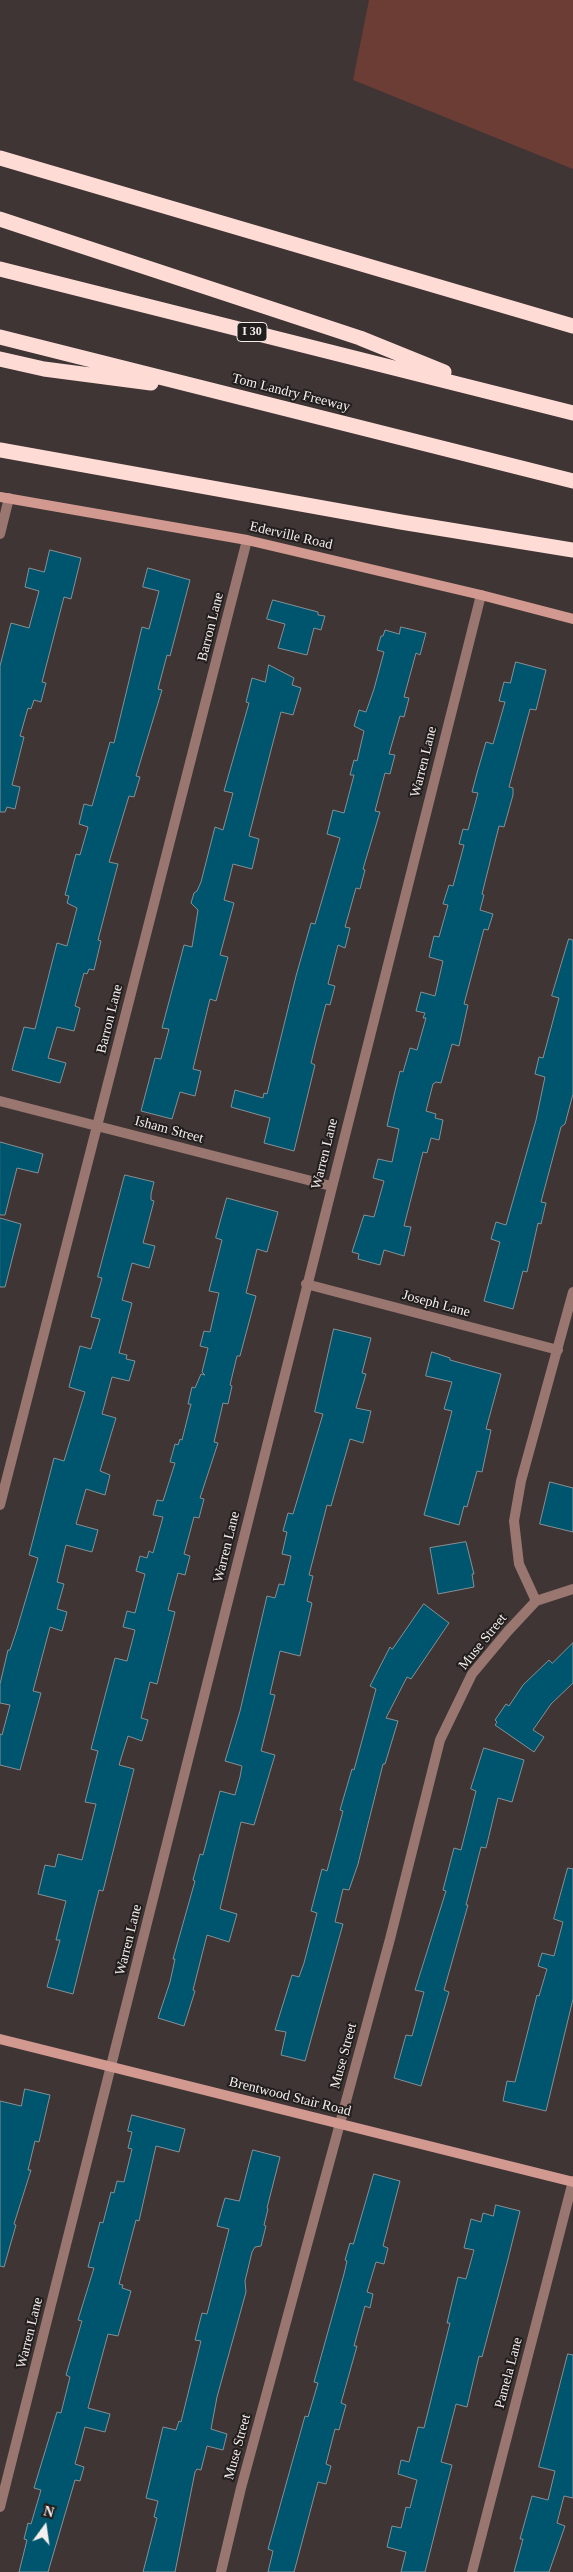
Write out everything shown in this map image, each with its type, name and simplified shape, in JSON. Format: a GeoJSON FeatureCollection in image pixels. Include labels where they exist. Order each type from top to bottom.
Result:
{"type":"FeatureCollection","features":[{"type":"Feature","properties":{"kind":"highway"},"geometry":{"type":"LineString","coordinates":[[0,158],[573,326]]}},
{"type":"Feature","properties":{"kind":"highway"},"geometry":{"type":"LineString","coordinates":[[0,219],[360,338],[504,395]]}},
{"type":"Feature","properties":{"kind":"highway","name":"I 30"},"geometry":{"type":"LineString","coordinates":[[0,269],[573,413]]}},
{"type":"Feature","properties":{"kind":"highway","name":"Tom Landry Freeway"},"geometry":{"type":"LineString","coordinates":[[0,337],[573,481]]}},
{"type":"Feature","properties":{"kind":"highway"},"geometry":{"type":"LineString","coordinates":[[0,359],[44,368],[228,394]]}},
{"type":"Feature","properties":{"kind":"highway"},"geometry":{"type":"LineString","coordinates":[[0,450],[401,522],[573,550]]}},
{"type":"Feature","properties":{"kind":"main road","name":"Ederville Road"},"geometry":{"type":"LineString","coordinates":[[5,497],[247,540],[481,595],[573,619]]}},
{"type":"Feature","properties":{"kind":"main road","name":"Brentwood Stair Road"},"geometry":{"type":"LineString","coordinates":[[0,2039],[573,2182]]}},
{"type":"Feature","properties":{"kind":"street"},"geometry":{"type":"LineString","coordinates":[[0,534],[5,497]]}},
{"type":"Feature","properties":{"kind":"street","name":"Barron Lane"},"geometry":{"type":"LineString","coordinates":[[0,1505],[247,540]]}},
{"type":"Feature","properties":{"kind":"street","name":"Warren Lane"},"geometry":{"type":"LineString","coordinates":[[0,2507],[112,2067],[306,1284],[481,595]]}},
{"type":"Feature","properties":{"kind":"street","name":"Isham Street"},"geometry":{"type":"LineString","coordinates":[[0,1101],[331,1186]]}},
{"type":"Feature","properties":{"kind":"street","name":"Joseph Lane"},"geometry":{"type":"LineString","coordinates":[[306,1284],[558,1350]]}},
{"type":"Feature","properties":{"kind":"street"},"geometry":{"type":"LineString","coordinates":[[536,1601],[520,1564],[514,1521],[521,1481],[573,1292]]}},
{"type":"Feature","properties":{"kind":"street","name":"Muse Street"},"geometry":{"type":"LineString","coordinates":[[220,2572],[241,2488],[390,1939],[440,1740],[472,1674],[508,1631],[536,1601],[573,1589]]}},
{"type":"Feature","properties":{"kind":"street","name":"Pamela Lane"},"geometry":{"type":"LineString","coordinates":[[472,2572],[573,2182]]}},
{"type":"Feature","properties":{"kind":"shaded area"},"geometry":{"type":"Polygon","coordinates":[[[369,0],[573,0],[573,169],[353,80],[369,0]]]}},
{"type":"Feature","properties":{"kind":"building"},"geometry":{"type":"Polygon","coordinates":[[[50,550],[81,558],[71,599],[64,597],[42,682],[46,683],[41,702],[34,700],[31,709],[28,708],[20,736],[24,737],[12,785],[20,787],[15,809],[7,807],[5,812],[0,812],[0,666],[11,623],[29,628],[39,591],[25,587],[29,568],[44,572],[50,550]]]}},
{"type":"Feature","properties":{"kind":"building"},"geometry":{"type":"Polygon","coordinates":[[[148,568],[190,580],[170,656],[167,655],[158,689],[162,690],[136,776],[140,777],[134,797],[129,796],[109,862],[118,864],[98,940],[101,941],[94,970],[89,969],[87,974],[84,973],[75,1006],[80,1008],[74,1031],[57,1027],[48,1058],[66,1063],[60,1083],[12,1070],[24,1027],[35,1029],[57,943],[67,946],[77,908],[67,903],[69,896],[65,895],[76,854],[80,855],[88,827],[79,824],[84,804],[92,806],[110,742],[114,743],[142,627],[149,629],[159,591],[143,587],[148,568]]]}},
{"type":"Feature","properties":{"kind":"building"},"geometry":{"type":"Polygon","coordinates":[[[273,600],[318,612],[318,615],[325,616],[321,630],[314,628],[307,655],[278,648],[285,624],[267,619],[273,600]]]}},
{"type":"Feature","properties":{"kind":"building"},"geometry":{"type":"Polygon","coordinates":[[[401,627],[426,633],[420,655],[416,653],[404,697],[409,698],[404,717],[400,716],[389,754],[395,755],[390,774],[385,773],[375,811],[380,812],[363,869],[365,870],[360,889],[356,888],[345,927],[350,928],[345,948],[338,945],[328,984],[335,986],[330,1005],[326,1004],[316,1042],[311,1063],[315,1065],[294,1151],[264,1143],[270,1118],[231,1107],[235,1090],[263,1098],[264,1093],[267,1094],[311,923],[315,924],[340,838],[327,834],[333,810],[344,813],[354,775],[350,775],[354,760],[357,761],[364,731],[354,726],[359,710],[366,712],[374,689],[384,652],[377,650],[381,636],[383,636],[385,630],[399,634],[401,627]]]}},
{"type":"Feature","properties":{"kind":"building"},"geometry":{"type":"Polygon","coordinates":[[[516,662],[546,670],[536,710],[530,709],[509,787],[513,788],[513,795],[504,827],[499,826],[482,894],[484,895],[480,910],[493,914],[488,930],[484,929],[464,1004],[468,1005],[459,1046],[452,1044],[441,1083],[436,1082],[433,1084],[426,1111],[436,1114],[435,1118],[443,1120],[439,1140],[431,1138],[427,1153],[423,1152],[404,1226],[411,1227],[404,1256],[384,1250],[380,1265],[358,1259],[359,1254],[352,1252],[364,1215],[374,1217],[384,1181],[373,1178],[378,1159],[392,1162],[399,1129],[387,1126],[395,1091],[400,1071],[403,1072],[410,1048],[417,1050],[426,1018],[423,1018],[425,1013],[416,1011],[421,992],[435,996],[443,961],[429,957],[434,936],[439,937],[448,905],[443,904],[449,885],[453,886],[464,845],[459,844],[463,829],[468,830],[478,793],[472,792],[486,742],[493,744],[505,702],[499,701],[504,682],[510,683],[516,662]]]}},
{"type":"Feature","properties":{"kind":"building"},"geometry":{"type":"Polygon","coordinates":[[[269,665],[294,678],[292,685],[301,688],[293,715],[281,712],[249,836],[259,839],[252,869],[233,864],[224,900],[234,903],[220,955],[228,957],[216,1001],[210,999],[193,1069],[201,1071],[195,1096],[180,1092],[172,1119],[141,1111],[155,1058],[161,1059],[169,1029],[162,1028],[184,945],[192,947],[198,910],[191,903],[194,893],[201,882],[215,827],[223,830],[233,793],[224,791],[249,703],[246,702],[252,678],[265,682],[269,665]]]}},
{"type":"Feature","properties":{"kind":"building"},"geometry":{"type":"Polygon","coordinates":[[[569,939],[573,940],[573,1094],[565,1124],[561,1127],[541,1202],[546,1203],[541,1224],[538,1223],[527,1272],[523,1271],[513,1309],[484,1301],[500,1242],[491,1239],[496,1222],[506,1225],[536,1120],[545,1077],[535,1074],[539,1057],[543,1058],[559,998],[552,996],[569,939]]]}},
{"type":"Feature","properties":{"kind":"building"},"geometry":{"type":"Polygon","coordinates":[[[0,1142],[43,1154],[38,1173],[17,1168],[5,1215],[0,1215],[0,1142]]]}},
{"type":"Feature","properties":{"kind":"building"},"geometry":{"type":"Polygon","coordinates":[[[125,1175],[154,1182],[151,1200],[154,1201],[143,1243],[155,1246],[149,1268],[132,1263],[122,1300],[132,1303],[119,1353],[127,1355],[126,1359],[135,1361],[129,1381],[112,1377],[102,1414],[116,1418],[100,1471],[110,1475],[105,1495],[86,1489],[76,1524],[98,1530],[92,1552],[66,1545],[57,1582],[64,1584],[57,1609],[67,1612],[62,1631],[50,1627],[33,1691],[41,1693],[20,1770],[0,1765],[0,1734],[2,1735],[10,1705],[0,1703],[0,1684],[8,1650],[10,1650],[17,1629],[38,1558],[29,1555],[54,1458],[64,1461],[85,1392],[69,1387],[80,1346],[91,1349],[100,1319],[91,1317],[102,1278],[98,1277],[125,1175]]]}},
{"type":"Feature","properties":{"kind":"building"},"geometry":{"type":"Polygon","coordinates":[[[227,1198],[278,1212],[267,1252],[257,1249],[246,1293],[256,1296],[240,1356],[237,1356],[230,1385],[232,1386],[228,1404],[223,1403],[214,1442],[218,1443],[200,1498],[204,1499],[199,1518],[194,1517],[184,1554],[190,1556],[185,1575],[178,1573],[168,1610],[175,1612],[157,1684],[150,1682],[141,1718],[148,1720],[142,1741],[128,1736],[119,1765],[134,1769],[103,1891],[99,1890],[73,1994],[47,1987],[60,1940],[56,1940],[66,1901],[38,1894],[45,1865],[55,1867],[58,1854],[82,1860],[96,1804],[85,1802],[98,1751],[91,1749],[115,1658],[127,1661],[135,1630],[123,1627],[127,1611],[135,1613],[145,1574],[136,1571],[140,1556],[147,1558],[149,1551],[153,1553],[163,1517],[153,1515],[157,1500],[163,1501],[175,1463],[170,1462],[175,1444],[178,1445],[180,1439],[182,1440],[191,1404],[188,1404],[192,1387],[195,1388],[201,1374],[205,1375],[202,1372],[208,1348],[200,1346],[204,1331],[210,1332],[219,1293],[209,1291],[222,1240],[216,1238],[227,1198]]]}},
{"type":"Feature","properties":{"kind":"building"},"geometry":{"type":"Polygon","coordinates":[[[0,1218],[21,1224],[5,1287],[0,1287],[0,1218]]]}},
{"type":"Feature","properties":{"kind":"building"},"geometry":{"type":"Polygon","coordinates":[[[334,1329],[371,1338],[362,1373],[366,1374],[356,1408],[371,1411],[363,1443],[350,1439],[331,1506],[327,1505],[309,1575],[313,1576],[307,1601],[312,1603],[300,1656],[280,1651],[270,1694],[275,1695],[261,1751],[275,1755],[254,1825],[241,1822],[220,1909],[237,1914],[229,1942],[207,1935],[193,1990],[195,1991],[184,2026],[158,2018],[170,1982],[175,1959],[173,1959],[195,1881],[193,1880],[200,1854],[203,1855],[220,1791],[235,1795],[240,1777],[242,1766],[225,1761],[240,1711],[267,1596],[275,1598],[279,1584],[284,1585],[291,1556],[282,1554],[287,1532],[283,1531],[288,1513],[293,1514],[323,1414],[315,1412],[334,1329]]]}},
{"type":"Feature","properties":{"kind":"building"},"geometry":{"type":"Polygon","coordinates":[[[432,1352],[450,1358],[450,1360],[501,1374],[486,1429],[491,1430],[482,1472],[477,1471],[467,1507],[464,1506],[459,1525],[424,1515],[452,1411],[444,1409],[452,1382],[426,1376],[432,1352]]]}},
{"type":"Feature","properties":{"kind":"building"},"geometry":{"type":"Polygon","coordinates":[[[550,1482],[573,1488],[573,1532],[540,1524],[550,1482]]]}},
{"type":"Feature","properties":{"kind":"building"},"geometry":{"type":"Polygon","coordinates":[[[466,1542],[474,1574],[472,1574],[474,1587],[438,1594],[430,1548],[466,1542]]]}},
{"type":"Feature","properties":{"kind":"building"},"geometry":{"type":"Polygon","coordinates":[[[424,1604],[449,1623],[411,1679],[407,1677],[386,1718],[398,1721],[385,1764],[383,1764],[358,1864],[349,1890],[343,1889],[335,1922],[343,1924],[305,2061],[281,2055],[286,2032],[275,2030],[292,1975],[299,1977],[304,1963],[317,1913],[311,1911],[322,1869],[327,1871],[343,1811],[340,1810],[352,1769],[354,1770],[376,1689],[370,1686],[390,1647],[392,1649],[424,1604]]]}},
{"type":"Feature","properties":{"kind":"building"},"geometry":{"type":"Polygon","coordinates":[[[573,1643],[573,1683],[551,1704],[533,1730],[544,1737],[534,1752],[495,1725],[497,1722],[495,1720],[506,1704],[509,1706],[523,1685],[549,1660],[552,1663],[573,1643]]]}},
{"type":"Feature","properties":{"kind":"building"},"geometry":{"type":"Polygon","coordinates":[[[484,1748],[524,1760],[512,1802],[498,1798],[486,1848],[481,1847],[466,1905],[468,1905],[444,1990],[449,1992],[421,2086],[394,2078],[406,2035],[412,2036],[424,1992],[415,1990],[446,1891],[443,1890],[454,1848],[461,1850],[476,1791],[471,1789],[484,1748]]]}},
{"type":"Feature","properties":{"kind":"building"},"geometry":{"type":"Polygon","coordinates":[[[568,1868],[573,1869],[573,1999],[546,2111],[503,2101],[507,2081],[515,2082],[537,1995],[539,1996],[547,1969],[538,1966],[542,1953],[554,1956],[563,1922],[554,1919],[568,1868]]]}},
{"type":"Feature","properties":{"kind":"building"},"geometry":{"type":"Polygon","coordinates":[[[25,2089],[50,2095],[39,2142],[35,2141],[28,2170],[31,2170],[14,2224],[16,2225],[4,2267],[0,2266],[0,2101],[21,2106],[25,2089]]]}},
{"type":"Feature","properties":{"kind":"building"},"geometry":{"type":"Polygon","coordinates":[[[132,2115],[185,2129],[179,2152],[156,2146],[139,2221],[136,2220],[119,2284],[123,2285],[122,2288],[131,2291],[118,2336],[108,2334],[88,2408],[110,2414],[105,2432],[85,2427],[75,2464],[84,2467],[80,2481],[75,2480],[48,2572],[19,2572],[27,2540],[24,2539],[28,2523],[31,2524],[41,2490],[34,2488],[57,2412],[61,2413],[70,2377],[66,2375],[82,2321],[78,2320],[94,2268],[88,2267],[100,2222],[103,2223],[111,2192],[114,2193],[117,2181],[124,2182],[132,2149],[128,2148],[132,2132],[128,2131],[132,2115]]]}},
{"type":"Feature","properties":{"kind":"building"},"geometry":{"type":"Polygon","coordinates":[[[253,2150],[280,2157],[267,2208],[264,2225],[266,2226],[261,2246],[255,2247],[252,2252],[245,2281],[246,2292],[217,2397],[211,2429],[227,2434],[223,2450],[207,2446],[201,2470],[197,2469],[195,2472],[175,2572],[143,2572],[157,2518],[154,2517],[158,2501],[146,2498],[163,2427],[176,2430],[179,2421],[181,2422],[201,2341],[195,2340],[202,2313],[207,2314],[229,2229],[217,2226],[225,2198],[239,2201],[253,2150]]]}},
{"type":"Feature","properties":{"kind":"building"},"geometry":{"type":"Polygon","coordinates":[[[374,2174],[400,2181],[383,2246],[388,2248],[384,2264],[376,2262],[367,2292],[373,2294],[370,2308],[365,2306],[354,2346],[357,2346],[341,2403],[346,2405],[339,2430],[335,2429],[326,2464],[331,2466],[326,2484],[318,2482],[294,2572],[268,2572],[273,2551],[268,2549],[305,2416],[308,2417],[318,2383],[314,2382],[344,2274],[347,2261],[345,2260],[350,2243],[353,2244],[374,2174]]]}},
{"type":"Feature","properties":{"kind":"building"},"geometry":{"type":"Polygon","coordinates":[[[496,2205],[520,2211],[508,2259],[482,2357],[479,2356],[467,2407],[456,2404],[441,2462],[452,2465],[425,2572],[401,2572],[406,2552],[387,2547],[392,2526],[401,2528],[406,2507],[410,2508],[417,2480],[398,2474],[401,2460],[409,2462],[418,2427],[424,2428],[450,2323],[447,2323],[458,2277],[466,2279],[474,2250],[464,2248],[471,2219],[481,2222],[483,2213],[493,2216],[496,2205]]]}},
{"type":"Feature","properties":{"kind":"building"},"geometry":{"type":"Polygon","coordinates":[[[568,2354],[573,2355],[573,2498],[564,2496],[557,2523],[565,2526],[549,2572],[514,2572],[523,2539],[520,2539],[532,2496],[548,2500],[555,2471],[539,2467],[568,2354]]]}}]}
